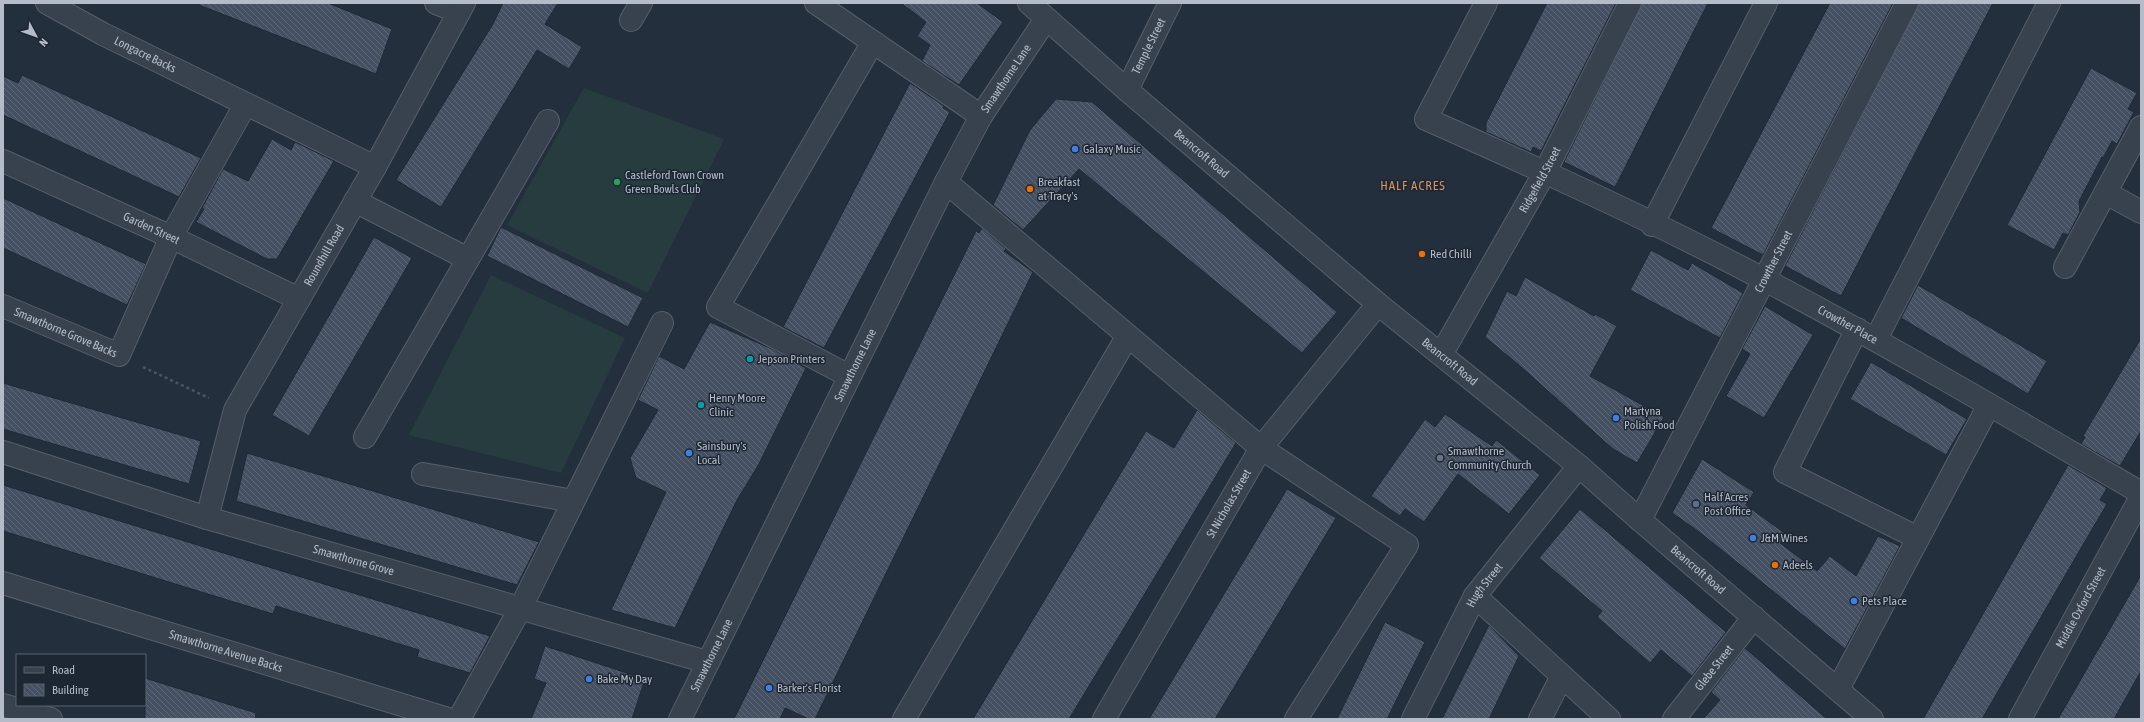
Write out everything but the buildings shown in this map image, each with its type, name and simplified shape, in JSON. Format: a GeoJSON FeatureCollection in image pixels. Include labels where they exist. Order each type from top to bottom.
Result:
{"type":"FeatureCollection","features":[{"type":"Feature","properties":{"kind":"street","name":"Longacre Backs"},"geometry":{"type":"LineString","coordinates":[[47,3],[103,34],[245,105],[375,167]]}},
{"type":"Feature","properties":{"kind":"street"},"geometry":{"type":"LineString","coordinates":[[436,3],[461,7]]}},
{"type":"Feature","properties":{"kind":"street"},"geometry":{"type":"LineString","coordinates":[[816,3],[981,116]]}},
{"type":"Feature","properties":{"kind":"street","name":"Beancroft Road"},"geometry":{"type":"LineString","coordinates":[[1029,3],[1127,90],[1378,304],[1442,353],[1579,466],[1872,719]]}},
{"type":"Feature","properties":{"kind":"street","name":"Temple Street"},"geometry":{"type":"LineString","coordinates":[[1127,90],[1170,3]]}},
{"type":"Feature","properties":{"kind":"street","name":"Crowther Place"},"geometry":{"type":"LineString","coordinates":[[1486,3],[1426,119],[1545,172],[1765,280],[1857,329],[2141,493]]}},
{"type":"Feature","properties":{"kind":"street","name":"Ridgefield Street"},"geometry":{"type":"LineString","coordinates":[[1442,353],[1545,172],[1630,3]]}},
{"type":"Feature","properties":{"kind":"street"},"geometry":{"type":"LineString","coordinates":[[1652,224],[1766,3]]}},
{"type":"Feature","properties":{"kind":"street","name":"Crowther Street"},"geometry":{"type":"LineString","coordinates":[[1640,520],[1907,3]]}},
{"type":"Feature","properties":{"kind":"street"},"geometry":{"type":"LineString","coordinates":[[1876,340],[2049,3]]}},
{"type":"Feature","properties":{"kind":"street","name":"Roundhill Road"},"geometry":{"type":"LineString","coordinates":[[207,518],[235,410],[375,167],[461,7]]}},
{"type":"Feature","properties":{"kind":"street","name":"Smawthorne Lane"},"geometry":{"type":"LineString","coordinates":[[680,719],[946,182],[981,116],[1046,19]]}},
{"type":"Feature","properties":{"kind":"street"},"geometry":{"type":"LineString","coordinates":[[849,376],[718,307],[873,42]]}},
{"type":"Feature","properties":{"kind":"street"},"geometry":{"type":"LineString","coordinates":[[171,237],[245,105]]}},
{"type":"Feature","properties":{"kind":"street"},"geometry":{"type":"LineString","coordinates":[[365,436],[548,121]]}},
{"type":"Feature","properties":{"kind":"street"},"geometry":{"type":"LineString","coordinates":[[2065,267],[2141,127]]}},
{"type":"Feature","properties":{"kind":"street","name":"Garden Street"},"geometry":{"type":"LineString","coordinates":[[3,161],[171,237],[299,299]]}},
{"type":"Feature","properties":{"kind":"street"},"geometry":{"type":"LineString","coordinates":[[946,182],[1127,337],[1261,448],[1407,545],[1296,719]]}},
{"type":"Feature","properties":{"kind":"street"},"geometry":{"type":"LineString","coordinates":[[2106,193],[2141,212]]}},
{"type":"Feature","properties":{"kind":"street"},"geometry":{"type":"LineString","coordinates":[[355,201],[468,259]]}},
{"type":"Feature","properties":{"kind":"street","name":"Smawthorne Grove Backs"},"geometry":{"type":"LineString","coordinates":[[3,306],[119,356],[171,237]]}},
{"type":"Feature","properties":{"kind":"street","name":"St Nicholas Street"},"geometry":{"type":"LineString","coordinates":[[1104,719],[1261,448],[1378,304]]}},
{"type":"Feature","properties":{"kind":"street"},"geometry":{"type":"LineString","coordinates":[[459,719],[521,607],[662,323]]}},
{"type":"Feature","properties":{"kind":"street"},"geometry":{"type":"LineString","coordinates":[[1857,329],[1785,472],[1918,538]]}},
{"type":"Feature","properties":{"kind":"street"},"geometry":{"type":"LineString","coordinates":[[904,719],[1127,337]]}},
{"type":"Feature","properties":{"kind":"street"},"geometry":{"type":"LineString","coordinates":[[1838,689],[1989,405]]}},
{"type":"Feature","properties":{"kind":"street","name":"Smawthorne Grove"},"geometry":{"type":"LineString","coordinates":[[3,452],[207,518],[521,607],[707,662]]}},
{"type":"Feature","properties":{"kind":"street","name":"Hugh Street"},"geometry":{"type":"LineString","coordinates":[[1413,719],[1475,596],[1579,466]]}},
{"type":"Feature","properties":{"kind":"street"},"geometry":{"type":"LineString","coordinates":[[423,474],[573,501]]}},
{"type":"Feature","properties":{"kind":"street","name":"Middle Oxford Street"},"geometry":{"type":"LineString","coordinates":[[2020,719],[2141,497]]}},
{"type":"Feature","properties":{"kind":"street","name":"Smawthorne Avenue Backs"},"geometry":{"type":"LineString","coordinates":[[3,583],[448,719]]}},
{"type":"Feature","properties":{"kind":"street"},"geometry":{"type":"LineString","coordinates":[[1475,596],[1609,719]]}},
{"type":"Feature","properties":{"kind":"street","name":"Glebe Street"},"geometry":{"type":"LineString","coordinates":[[1674,719],[1754,617]]}},
{"type":"Feature","properties":{"kind":"street"},"geometry":{"type":"LineString","coordinates":[[1540,719],[1562,676]]}},
{"type":"Feature","properties":{"kind":"street"},"geometry":{"type":"LineString","coordinates":[[3,705],[51,719]]}},
{"type":"Feature","properties":{"kind":"path"},"geometry":{"type":"LineString","coordinates":[[119,356],[235,410]]}},
{"type":"Feature","properties":{"kind":"green space","name":"Castleford Town Crown Green Bowls Club"},"geometry":{"type":"Polygon","coordinates":[[[584,88],[724,139],[648,293],[507,225],[584,88]]]}},
{"type":"Feature","properties":{"kind":"green space"},"geometry":{"type":"Polygon","coordinates":[[[491,275],[625,338],[561,473],[409,435],[491,275]]]}},
{"type":"Feature","properties":{"kind":"place","name":"Galaxy Music"},"geometry":{"type":"Point","coordinates":[1075,149]}},
{"type":"Feature","properties":{"kind":"place","name":"Castleford Town Crown Green Bowls Club"},"geometry":{"type":"Point","coordinates":[617,182]}},
{"type":"Feature","properties":{"kind":"place","name":"Breakfast at Tracy's"},"geometry":{"type":"Point","coordinates":[1030,189]}},
{"type":"Feature","properties":{"kind":"place","name":"Red Chilli"},"geometry":{"type":"Point","coordinates":[1422,254]}},
{"type":"Feature","properties":{"kind":"place","name":"Jepson Printers"},"geometry":{"type":"Point","coordinates":[750,359]}},
{"type":"Feature","properties":{"kind":"place","name":"Henry Moore Clinic"},"geometry":{"type":"Point","coordinates":[701,405]}},
{"type":"Feature","properties":{"kind":"place","name":"Martyna Polish Food"},"geometry":{"type":"Point","coordinates":[1616,418]}},
{"type":"Feature","properties":{"kind":"place","name":"Sainsbury's Local"},"geometry":{"type":"Point","coordinates":[689,453]}},
{"type":"Feature","properties":{"kind":"place","name":"Smawthorne Community Church"},"geometry":{"type":"Point","coordinates":[1440,458]}},
{"type":"Feature","properties":{"kind":"place","name":"Half Acres Post Office"},"geometry":{"type":"Point","coordinates":[1696,504]}},
{"type":"Feature","properties":{"kind":"place","name":"J&M Wines"},"geometry":{"type":"Point","coordinates":[1753,538]}},
{"type":"Feature","properties":{"kind":"place","name":"Adeels"},"geometry":{"type":"Point","coordinates":[1775,565]}},
{"type":"Feature","properties":{"kind":"place","name":"Pets Place"},"geometry":{"type":"Point","coordinates":[1854,601]}},
{"type":"Feature","properties":{"kind":"place","name":"Bake My Day"},"geometry":{"type":"Point","coordinates":[589,679]}},
{"type":"Feature","properties":{"kind":"place","name":"Barker's Florist"},"geometry":{"type":"Point","coordinates":[769,688]}},
{"type":"Feature","properties":{"kind":"district","name":"HALF ACRES"},"geometry":{"type":"Point","coordinates":[1413,185]}}]}
